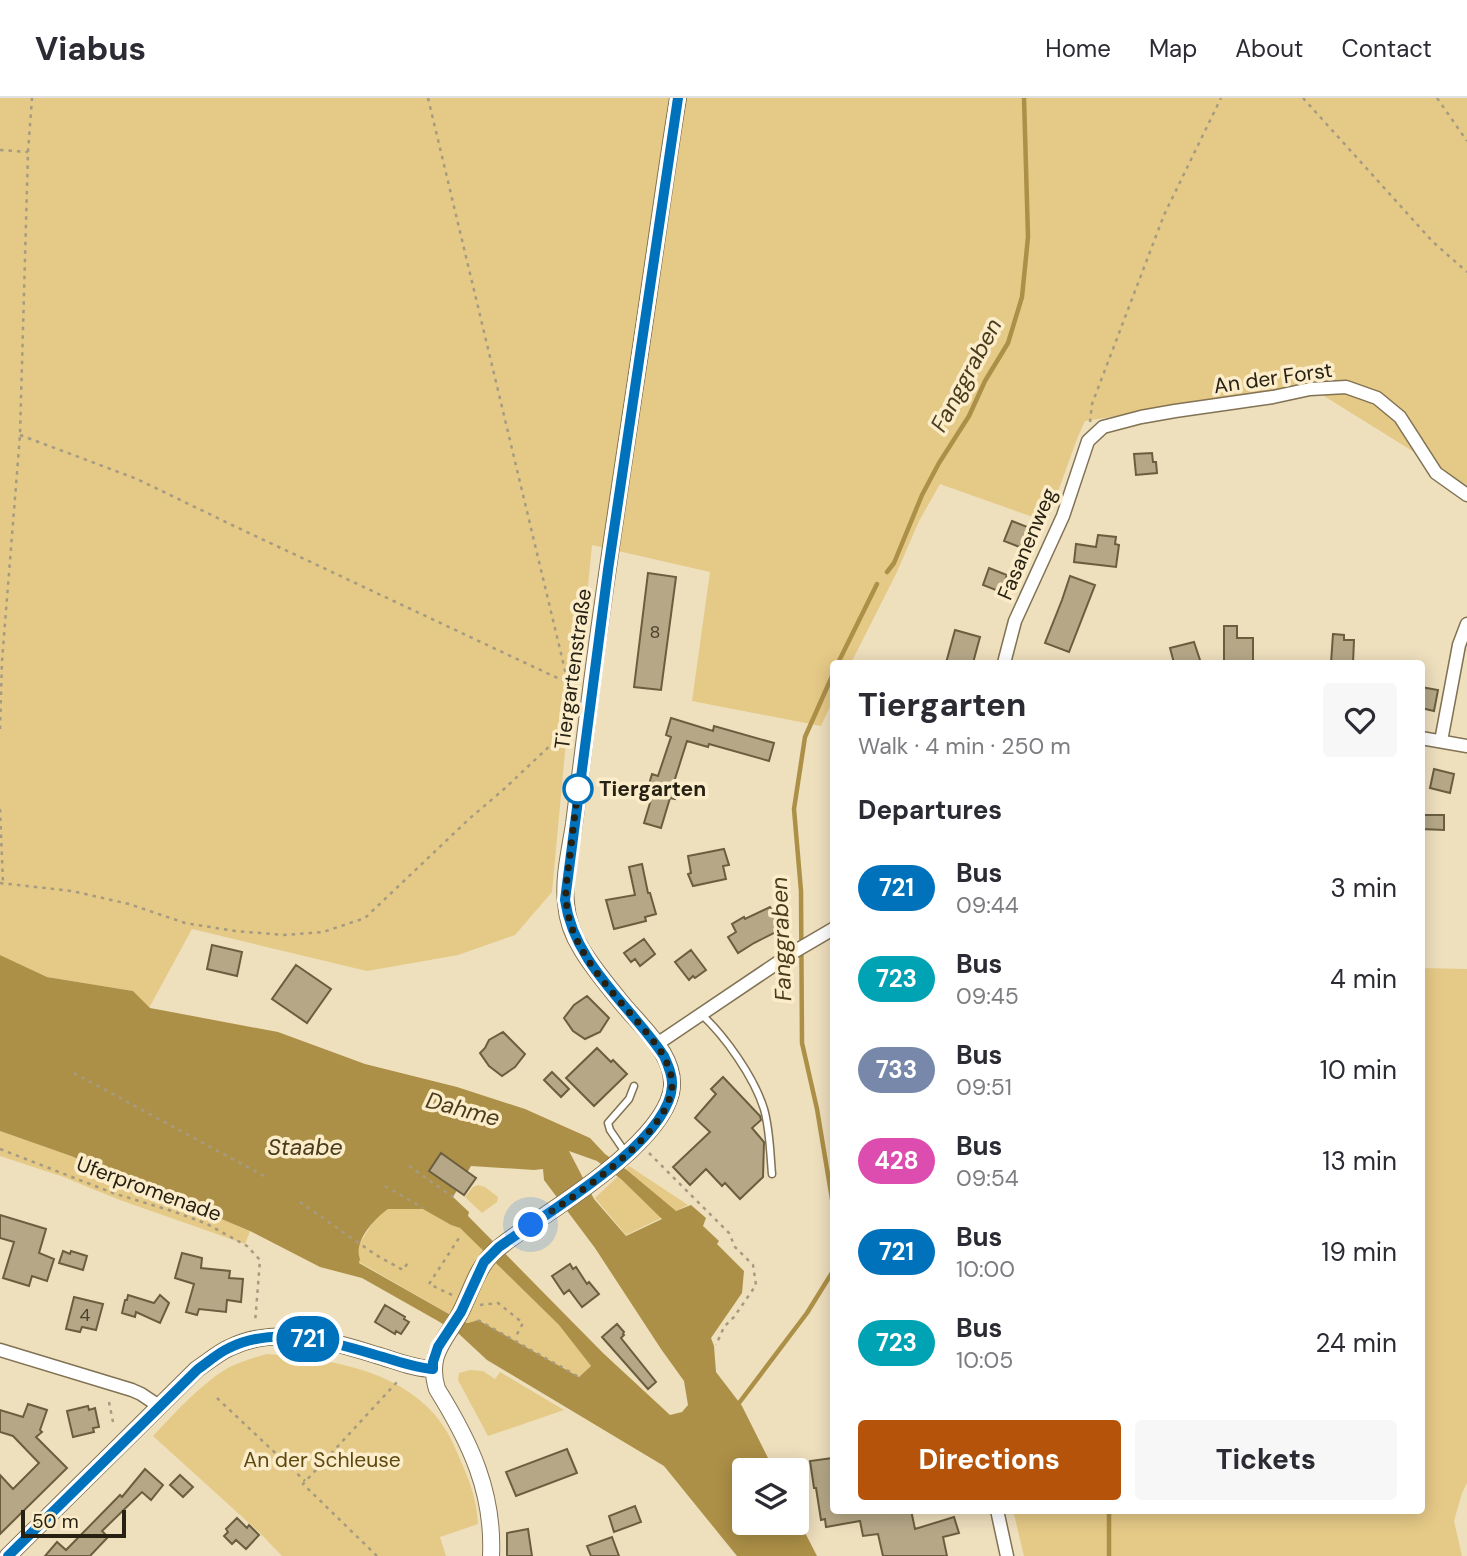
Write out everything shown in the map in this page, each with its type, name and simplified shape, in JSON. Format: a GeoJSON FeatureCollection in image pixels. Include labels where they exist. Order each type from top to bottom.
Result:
{"type":"FeatureCollection","features":[{"type":"Feature","properties":{"kind":"street","name":"Tiergartenstraße"},"geometry":{"type":"LineString","coordinates":[[433,1369],[436,1353],[481,1268],[494,1252],[592,1182],[623,1156],[657,1122],[668,1105],[672,1087],[670,1072],[657,1044],[582,951],[570,926],[565,900],[608,570],[678,98]]}},
{"type":"Feature","properties":{"kind":"street","name":"An der Forst"},"geometry":{"type":"LineString","coordinates":[[1088,441],[1102,427],[1141,417],[1310,390],[1346,387],[1377,398],[1400,417],[1436,473],[1467,495]]}},
{"type":"Feature","properties":{"kind":"street","name":"Fasanenweg"},"geometry":{"type":"LineString","coordinates":[[1005,660],[1015,621],[1063,516],[1088,441]]}},
{"type":"Feature","properties":{"kind":"street"},"geometry":{"type":"LineString","coordinates":[[1441,741],[1459,645],[1467,624]]}},
{"type":"Feature","properties":{"kind":"street"},"geometry":{"type":"LineString","coordinates":[[1425,739],[1467,746]]}},
{"type":"Feature","properties":{"kind":"street"},"geometry":{"type":"LineString","coordinates":[[657,1044],[792,953],[830,931]]}},
{"type":"Feature","properties":{"kind":"street"},"geometry":{"type":"LineString","coordinates":[[8,1556],[198,1369],[229,1348],[255,1338],[293,1336],[362,1350],[433,1369],[437,1389],[468,1444],[480,1473],[488,1499],[491,1556]]}},
{"type":"Feature","properties":{"kind":"street"},"geometry":{"type":"LineString","coordinates":[[0,1350],[132,1390],[159,1406]]}},
{"type":"Feature","properties":{"kind":"street"},"geometry":{"type":"LineString","coordinates":[[998,1514],[1007,1556]]}},
{"type":"Feature","properties":{"kind":"lane"},"geometry":{"type":"LineString","coordinates":[[701,1013],[720,1032],[757,1092],[768,1128],[772,1174]]}},
{"type":"Feature","properties":{"kind":"lane"},"geometry":{"type":"LineString","coordinates":[[623,1156],[608,1123],[629,1099],[634,1086]]}},
{"type":"Feature","properties":{"kind":"path"},"geometry":{"type":"LineString","coordinates":[[0,729],[2,662],[20,435],[32,98]]}},
{"type":"Feature","properties":{"kind":"path"},"geometry":{"type":"LineString","coordinates":[[428,98],[568,683],[578,702]]}},
{"type":"Feature","properties":{"kind":"path"},"geometry":{"type":"LineString","coordinates":[[1088,441],[1092,404],[1164,215],[1221,98]]}},
{"type":"Feature","properties":{"kind":"path"},"geometry":{"type":"LineString","coordinates":[[1303,98],[1433,242],[1467,272]]}},
{"type":"Feature","properties":{"kind":"path"},"geometry":{"type":"LineString","coordinates":[[1437,98],[1467,141]]}},
{"type":"Feature","properties":{"kind":"path"},"geometry":{"type":"LineString","coordinates":[[0,150],[28,152]]}},
{"type":"Feature","properties":{"kind":"path"},"geometry":{"type":"LineString","coordinates":[[20,435],[137,479],[568,683]]}},
{"type":"Feature","properties":{"kind":"path"},"geometry":{"type":"LineString","coordinates":[[0,809],[1,883],[72,891],[129,904],[185,923],[235,931],[285,935],[323,932],[365,919],[577,720]]}},
{"type":"Feature","properties":{"kind":"path"},"geometry":{"type":"LineString","coordinates":[[74,1073],[264,1176]]}},
{"type":"Feature","properties":{"kind":"path","name":"Uferpromenade"},"geometry":{"type":"LineString","coordinates":[[0,1149],[113,1193],[207,1224],[247,1246],[260,1260],[255,1323]]}},
{"type":"Feature","properties":{"kind":"path"},"geometry":{"type":"LineString","coordinates":[[649,1153],[729,1233],[734,1247],[753,1265],[756,1285],[724,1327],[716,1345]]}},
{"type":"Feature","properties":{"kind":"path"},"geometry":{"type":"LineString","coordinates":[[409,1166],[453,1197]]}},
{"type":"Feature","properties":{"kind":"path"},"geometry":{"type":"LineString","coordinates":[[385,1186],[423,1209]]}},
{"type":"Feature","properties":{"kind":"path"},"geometry":{"type":"LineString","coordinates":[[299,1202],[376,1255],[403,1270],[409,1261]]}},
{"type":"Feature","properties":{"kind":"path"},"geometry":{"type":"LineString","coordinates":[[461,1235],[429,1284],[463,1304],[498,1303],[523,1323],[514,1338]]}},
{"type":"Feature","properties":{"kind":"path"},"geometry":{"type":"LineString","coordinates":[[478,1320],[579,1377]]}},
{"type":"Feature","properties":{"kind":"path"},"geometry":{"type":"LineString","coordinates":[[305,1481],[398,1381]]}},
{"type":"Feature","properties":{"kind":"path"},"geometry":{"type":"LineString","coordinates":[[217,1398],[305,1481],[303,1483],[377,1556]]}},
{"type":"Feature","properties":{"kind":"path"},"geometry":{"type":"LineString","coordinates":[[109,1402],[114,1427]]}},
{"type":"Feature","properties":{"kind":"green space","name":"Tiergarten"},"geometry":{"type":"Polygon","coordinates":[[[0,98],[1467,98],[1467,485],[1308,386],[1085,421],[1047,522],[940,484],[919,521],[896,574],[853,660],[830,660],[830,706],[821,726],[692,701],[710,572],[592,545],[577,699],[569,709],[552,892],[515,935],[458,955],[367,971],[192,929],[149,1008],[133,991],[47,977],[0,955],[0,98]]]}},
{"type":"Feature","properties":{"kind":"green space"},"geometry":{"type":"Polygon","coordinates":[[[1425,968],[1467,969],[1467,1483],[1454,1521],[1462,1556],[1024,1556],[1014,1514],[1425,1514],[1425,968]]]}},
{"type":"Feature","properties":{"kind":"green space"},"geometry":{"type":"Polygon","coordinates":[[[0,1131],[71,1156],[250,1231],[245,1244],[0,1156],[0,1131]]]}},
{"type":"Feature","properties":{"kind":"green space"},"geometry":{"type":"Polygon","coordinates":[[[629,1166],[688,1205],[626,1235],[595,1198],[629,1166]]]}},
{"type":"Feature","properties":{"kind":"green space"},"geometry":{"type":"Polygon","coordinates":[[[478,1185],[498,1197],[497,1202],[482,1213],[465,1197],[478,1185]]]}},
{"type":"Feature","properties":{"kind":"green space"},"geometry":{"type":"Polygon","coordinates":[[[423,1208],[460,1228],[559,1325],[591,1366],[579,1377],[478,1320],[463,1322],[359,1262],[358,1246],[375,1219],[388,1209],[423,1208]]]}},
{"type":"Feature","properties":{"kind":"green space","name":"An der Schleuse"},"geometry":{"type":"Polygon","coordinates":[[[267,1354],[312,1359],[358,1369],[400,1386],[418,1399],[439,1420],[454,1446],[472,1490],[478,1524],[440,1537],[446,1556],[282,1556],[153,1436],[216,1376],[236,1364],[267,1354]]]}},
{"type":"Feature","properties":{"kind":"green space"},"geometry":{"type":"Polygon","coordinates":[[[483,1371],[495,1379],[500,1372],[564,1410],[488,1436],[458,1380],[459,1373],[483,1371]]]}},
{"type":"Feature","properties":{"kind":"water","name":"Staabe"},"geometry":{"type":"Polygon","coordinates":[[[0,955],[47,977],[133,991],[150,1008],[278,1032],[365,1064],[457,1087],[525,1109],[590,1138],[605,1154],[676,1211],[691,1205],[706,1218],[703,1226],[719,1241],[717,1244],[744,1271],[742,1293],[711,1338],[716,1372],[742,1406],[768,1458],[732,1458],[732,1535],[806,1535],[817,1556],[737,1556],[664,1466],[487,1360],[459,1334],[438,1321],[362,1278],[320,1267],[250,1231],[71,1156],[0,1131],[0,955]],[[569,1151],[594,1199],[626,1236],[662,1219],[621,1179],[597,1161],[569,1151]],[[471,1166],[453,1197],[469,1212],[468,1216],[603,1353],[670,1415],[682,1412],[688,1405],[684,1381],[595,1248],[544,1180],[543,1169],[471,1166]],[[388,1209],[362,1238],[359,1245],[359,1263],[463,1322],[478,1320],[579,1377],[591,1366],[559,1325],[460,1228],[423,1209],[388,1209]]]}},
{"type":"Feature","properties":{"kind":"building"},"geometry":{"type":"Polygon","coordinates":[[[1152,453],[1157,473],[1136,475],[1134,454],[1152,453]]]}},
{"type":"Feature","properties":{"kind":"building"},"geometry":{"type":"Polygon","coordinates":[[[1012,521],[1030,528],[1022,548],[1004,541],[1012,521]]]}},
{"type":"Feature","properties":{"kind":"building"},"geometry":{"type":"Polygon","coordinates":[[[1098,535],[1116,537],[1115,544],[1119,545],[1116,567],[1074,562],[1076,544],[1096,547],[1098,535]]]}},
{"type":"Feature","properties":{"kind":"building"},"geometry":{"type":"Polygon","coordinates":[[[989,568],[1007,575],[1001,592],[983,585],[989,568]]]}},
{"type":"Feature","properties":{"kind":"building"},"geometry":{"type":"Polygon","coordinates":[[[648,573],[676,577],[661,690],[634,687],[648,573]]]}},
{"type":"Feature","properties":{"kind":"building"},"geometry":{"type":"Polygon","coordinates":[[[1070,576],[1095,585],[1069,652],[1045,643],[1070,576]]]}},
{"type":"Feature","properties":{"kind":"building"},"geometry":{"type":"Polygon","coordinates":[[[1224,626],[1237,626],[1237,638],[1253,638],[1253,660],[1224,660],[1224,626]]]}},
{"type":"Feature","properties":{"kind":"building"},"geometry":{"type":"Polygon","coordinates":[[[955,630],[980,637],[974,660],[947,660],[955,630]]]}},
{"type":"Feature","properties":{"kind":"building"},"geometry":{"type":"Polygon","coordinates":[[[1333,634],[1344,635],[1344,640],[1354,640],[1353,660],[1331,660],[1333,634]]]}},
{"type":"Feature","properties":{"kind":"building"},"geometry":{"type":"Polygon","coordinates":[[[1194,642],[1200,660],[1173,660],[1170,648],[1194,642]]]}},
{"type":"Feature","properties":{"kind":"building"},"geometry":{"type":"Polygon","coordinates":[[[1425,688],[1438,690],[1434,711],[1425,709],[1425,688]]]}},
{"type":"Feature","properties":{"kind":"building"},"geometry":{"type":"Polygon","coordinates":[[[671,718],[713,731],[714,726],[774,743],[769,761],[709,744],[708,747],[687,741],[674,782],[680,783],[675,799],[670,798],[661,828],[644,823],[653,793],[647,791],[652,774],[658,776],[671,737],[666,735],[671,718]]]}},
{"type":"Feature","properties":{"kind":"building"},"geometry":{"type":"Polygon","coordinates":[[[1434,769],[1454,774],[1450,793],[1430,788],[1434,769]]]}},
{"type":"Feature","properties":{"kind":"building"},"geometry":{"type":"Polygon","coordinates":[[[1425,815],[1444,815],[1444,830],[1425,829],[1425,815]]]}},
{"type":"Feature","properties":{"kind":"building"},"geometry":{"type":"Polygon","coordinates":[[[724,849],[729,865],[723,866],[726,879],[693,886],[688,874],[691,873],[688,856],[724,849]]]}},
{"type":"Feature","properties":{"kind":"building"},"geometry":{"type":"Polygon","coordinates":[[[642,864],[656,914],[645,917],[646,921],[614,929],[606,900],[635,895],[629,867],[642,864]]]}},
{"type":"Feature","properties":{"kind":"building"},"geometry":{"type":"Polygon","coordinates":[[[770,907],[772,910],[779,907],[788,926],[738,953],[728,937],[736,932],[732,924],[770,907]]]}},
{"type":"Feature","properties":{"kind":"building"},"geometry":{"type":"Polygon","coordinates":[[[644,939],[655,954],[640,966],[635,959],[631,962],[624,953],[644,939]]]}},
{"type":"Feature","properties":{"kind":"building"},"geometry":{"type":"Polygon","coordinates":[[[212,945],[242,952],[237,976],[207,969],[212,945]]]}},
{"type":"Feature","properties":{"kind":"building"},"geometry":{"type":"Polygon","coordinates":[[[691,950],[706,970],[689,980],[675,962],[691,950]]]}},
{"type":"Feature","properties":{"kind":"building"},"geometry":{"type":"Polygon","coordinates":[[[296,965],[331,989],[307,1023],[272,999],[296,965]]]}},
{"type":"Feature","properties":{"kind":"building"},"geometry":{"type":"Polygon","coordinates":[[[587,996],[609,1018],[600,1032],[585,1039],[573,1031],[564,1018],[574,1005],[587,996]]]}},
{"type":"Feature","properties":{"kind":"building"},"geometry":{"type":"Polygon","coordinates":[[[503,1032],[525,1054],[515,1067],[502,1076],[489,1066],[480,1053],[489,1040],[503,1032]]]}},
{"type":"Feature","properties":{"kind":"building"},"geometry":{"type":"Polygon","coordinates":[[[597,1048],[627,1074],[594,1106],[566,1078],[597,1048]]]}},
{"type":"Feature","properties":{"kind":"building"},"geometry":{"type":"Polygon","coordinates":[[[552,1072],[569,1089],[561,1097],[544,1080],[552,1072]]]}},
{"type":"Feature","properties":{"kind":"building"},"geometry":{"type":"Polygon","coordinates":[[[723,1077],[761,1120],[752,1128],[764,1142],[763,1177],[740,1199],[725,1183],[722,1186],[706,1169],[690,1185],[673,1167],[710,1132],[695,1118],[716,1094],[711,1089],[723,1077]]]}},
{"type":"Feature","properties":{"kind":"building"},"geometry":{"type":"Polygon","coordinates":[[[441,1153],[476,1178],[464,1195],[429,1171],[441,1153]]]}},
{"type":"Feature","properties":{"kind":"building"},"geometry":{"type":"Polygon","coordinates":[[[0,1215],[46,1229],[39,1253],[54,1259],[47,1281],[32,1276],[29,1286],[3,1278],[14,1242],[0,1238],[0,1215]]]}},
{"type":"Feature","properties":{"kind":"building"},"geometry":{"type":"Polygon","coordinates":[[[63,1251],[87,1256],[83,1270],[59,1263],[63,1251]]]}},
{"type":"Feature","properties":{"kind":"building"},"geometry":{"type":"Polygon","coordinates":[[[182,1253],[202,1258],[201,1268],[230,1271],[229,1278],[243,1279],[241,1302],[227,1300],[226,1312],[199,1309],[197,1315],[186,1312],[194,1284],[175,1278],[182,1253]]]}},
{"type":"Feature","properties":{"kind":"building"},"geometry":{"type":"Polygon","coordinates":[[[570,1264],[573,1269],[576,1267],[587,1284],[589,1282],[599,1294],[582,1307],[569,1290],[564,1294],[552,1276],[570,1264]]]}},
{"type":"Feature","properties":{"kind":"building"},"geometry":{"type":"Polygon","coordinates":[[[128,1295],[154,1303],[160,1295],[169,1303],[160,1323],[136,1312],[135,1317],[122,1313],[128,1295]]]}},
{"type":"Feature","properties":{"kind":"building"},"geometry":{"type":"Polygon","coordinates":[[[74,1297],[103,1304],[96,1330],[82,1327],[80,1332],[66,1329],[74,1297]]]}},
{"type":"Feature","properties":{"kind":"building"},"geometry":{"type":"Polygon","coordinates":[[[385,1305],[409,1322],[401,1334],[396,1331],[395,1334],[375,1322],[385,1305]]]}},
{"type":"Feature","properties":{"kind":"building"},"geometry":{"type":"Polygon","coordinates":[[[617,1324],[624,1332],[621,1338],[656,1382],[648,1389],[602,1337],[617,1324]]]}},
{"type":"Feature","properties":{"kind":"building"},"geometry":{"type":"Polygon","coordinates":[[[28,1404],[47,1410],[40,1430],[42,1432],[36,1437],[67,1468],[0,1534],[0,1475],[13,1489],[39,1463],[13,1436],[0,1432],[0,1410],[23,1417],[28,1404]]]}},
{"type":"Feature","properties":{"kind":"building"},"geometry":{"type":"Polygon","coordinates":[[[88,1406],[89,1410],[95,1408],[99,1427],[93,1428],[94,1432],[73,1437],[67,1411],[88,1406]]]}},
{"type":"Feature","properties":{"kind":"building"},"geometry":{"type":"Polygon","coordinates":[[[567,1449],[577,1473],[516,1496],[506,1472],[567,1449]]]}},
{"type":"Feature","properties":{"kind":"building"},"geometry":{"type":"Polygon","coordinates":[[[830,1458],[830,1514],[912,1514],[915,1529],[954,1517],[959,1533],[943,1537],[947,1556],[883,1556],[878,1534],[863,1536],[860,1521],[826,1527],[825,1519],[821,1520],[810,1461],[830,1458]]]}},
{"type":"Feature","properties":{"kind":"building"},"geometry":{"type":"Polygon","coordinates":[[[145,1469],[163,1485],[151,1500],[142,1492],[102,1531],[108,1537],[90,1556],[45,1556],[57,1542],[66,1550],[120,1495],[122,1497],[145,1469]]]}},
{"type":"Feature","properties":{"kind":"building"},"geometry":{"type":"Polygon","coordinates":[[[180,1475],[193,1487],[183,1497],[170,1485],[180,1475]]]}},
{"type":"Feature","properties":{"kind":"building"},"geometry":{"type":"Polygon","coordinates":[[[635,1506],[641,1522],[614,1532],[609,1516],[635,1506]]]}},
{"type":"Feature","properties":{"kind":"building"},"geometry":{"type":"Polygon","coordinates":[[[237,1518],[259,1535],[246,1549],[236,1540],[232,1544],[224,1536],[228,1532],[226,1529],[237,1518]]]}},
{"type":"Feature","properties":{"kind":"building"},"geometry":{"type":"Polygon","coordinates":[[[528,1529],[532,1556],[507,1556],[507,1533],[528,1529]]]}},
{"type":"Feature","properties":{"kind":"building"},"geometry":{"type":"Polygon","coordinates":[[[612,1537],[619,1556],[591,1556],[587,1546],[612,1537]]]}},
{"type":"Feature","properties":{"kind":"waterway","name":"Fanggraben"},"geometry":{"type":"LineString","coordinates":[[887,572],[894,563],[922,495],[1008,343],[1022,297],[1028,237],[1024,98]]}},
{"type":"Feature","properties":{"kind":"waterway","name":"Fanggraben"},"geometry":{"type":"LineString","coordinates":[[839,660],[877,584]]}},
{"type":"Feature","properties":{"kind":"waterway","name":"Fanggraben"},"geometry":{"type":"LineString","coordinates":[[830,681],[805,737],[794,809],[801,891],[802,1043],[817,1109],[830,1187]]}},
{"type":"Feature","properties":{"kind":"waterway","name":"Fanggraben"},"geometry":{"type":"LineString","coordinates":[[736,1407],[807,1313],[830,1276]]}},
{"type":"Feature","properties":{"kind":"waterway"},"geometry":{"type":"LineString","coordinates":[[1109,1514],[1109,1556]]}},
{"type":"Feature","properties":{"kind":"bus line","name":"721"},"geometry":{"type":"LineString","coordinates":[[8,1556],[198,1369],[229,1348],[255,1338],[293,1336],[362,1350],[433,1369],[438,1347],[461,1312],[484,1262],[499,1247],[561,1205],[622,1158],[657,1122],[668,1105],[672,1087],[664,1056],[582,951],[570,926],[565,900],[608,570],[678,98]]}},
{"type":"Feature","properties":{"kind":"place","name":"Tiergarten"},"geometry":{"type":"Point","coordinates":[578,789]}},
{"type":"Feature","properties":{"kind":"route"},"geometry":{"type":"LineString","coordinates":[[531,1225],[592,1182],[635,1146],[668,1105],[672,1087],[670,1072],[657,1044],[582,951],[570,926],[565,900],[578,789]]}},
{"type":"Feature","properties":{"kind":"water label","name":"Dahme"},"geometry":{"type":"Point","coordinates":[463,1109]}}]}
